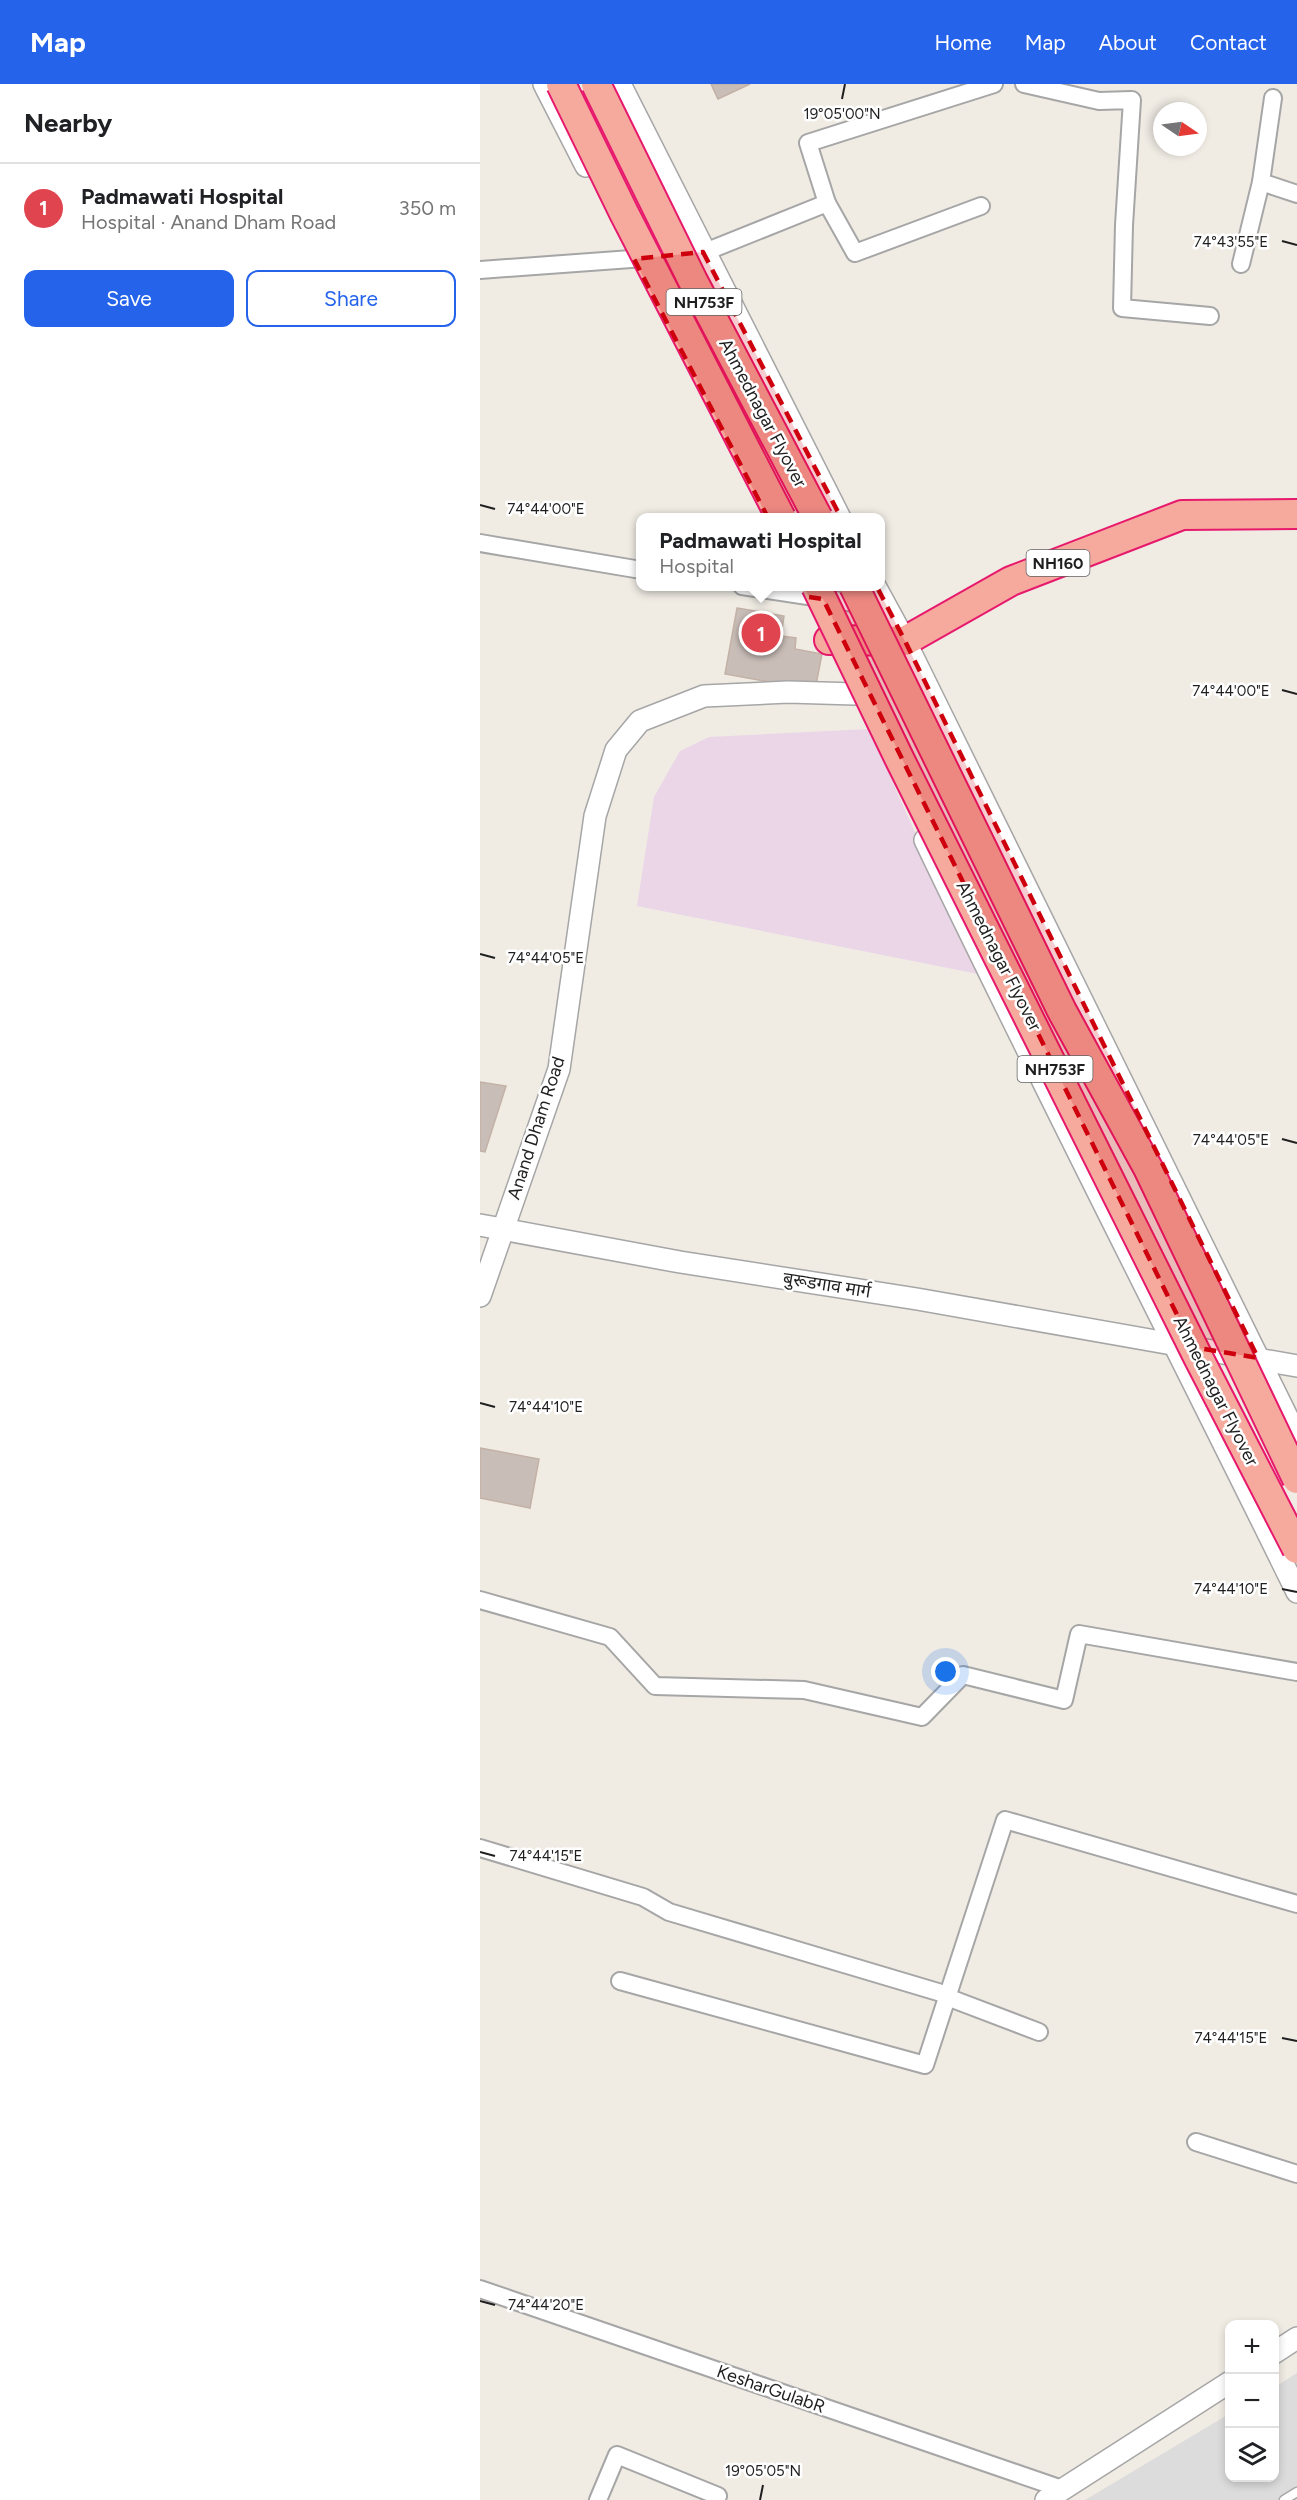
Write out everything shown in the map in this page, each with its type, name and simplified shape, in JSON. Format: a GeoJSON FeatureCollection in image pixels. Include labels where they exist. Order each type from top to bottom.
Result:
{"type":"FeatureCollection","features":[{"type":"Feature","properties":{"kind":"highway","name":"Ahmednagar Flyover"},"geometry":{"type":"LineString","coordinates":[[561,84],[624,213],[778,513]]}},
{"type":"Feature","properties":{"kind":"highway","name":"Ahmednagar Flyover"},"geometry":{"type":"LineString","coordinates":[[596,84],[693,281],[815,513]]}},
{"type":"Feature","properties":{"kind":"highway","name":"NH160"},"geometry":{"type":"LineString","coordinates":[[829,640],[905,641],[1011,582],[1182,515],[1297,514]]}},
{"type":"Feature","properties":{"kind":"highway","name":"Ahmednagar Flyover"},"geometry":{"type":"LineString","coordinates":[[810,591],[900,760],[1297,1550]]}},
{"type":"Feature","properties":{"kind":"highway","name":"Ahmednagar Flyover"},"geometry":{"type":"LineString","coordinates":[[856,591],[1062,1011],[1148,1168],[1297,1479]]}},
{"type":"Feature","properties":{"kind":"street"},"geometry":{"type":"LineString","coordinates":[[544,84],[766,513]]}},
{"type":"Feature","properties":{"kind":"street"},"geometry":{"type":"LineString","coordinates":[[620,84],[837,513]]}},
{"type":"Feature","properties":{"kind":"street"},"geometry":{"type":"LineString","coordinates":[[981,206],[855,253],[827,203],[808,143],[994,84]]}},
{"type":"Feature","properties":{"kind":"street"},"geometry":{"type":"LineString","coordinates":[[1024,84],[1099,101],[1132,100],[1124,225],[1122,308],[1210,316]]}},
{"type":"Feature","properties":{"kind":"street"},"geometry":{"type":"LineString","coordinates":[[1240,264],[1261,182],[1273,98]]}},
{"type":"Feature","properties":{"kind":"street"},"geometry":{"type":"LineString","coordinates":[[1261,182],[1297,194]]}},
{"type":"Feature","properties":{"kind":"street"},"geometry":{"type":"LineString","coordinates":[[480,270],[704,252],[827,203]]}},
{"type":"Feature","properties":{"kind":"street"},"geometry":{"type":"LineString","coordinates":[[480,543],[636,569]]}},
{"type":"Feature","properties":{"kind":"street"},"geometry":{"type":"LineString","coordinates":[[809,591],[829,640],[999,996],[1297,1592]]}},
{"type":"Feature","properties":{"kind":"street"},"geometry":{"type":"LineString","coordinates":[[813,591],[886,608]]}},
{"type":"Feature","properties":{"kind":"street"},"geometry":{"type":"LineString","coordinates":[[878,591],[905,641],[1297,1437]]}},
{"type":"Feature","properties":{"kind":"street","name":"Anand Dham Road"},"geometry":{"type":"LineString","coordinates":[[480,1296],[559,1069],[595,816],[616,750],[640,721],[704,696],[788,692],[855,694]]}},
{"type":"Feature","properties":{"kind":"street","name":"बुरूडगाव मार्ग"},"geometry":{"type":"LineString","coordinates":[[480,1225],[680,1262],[917,1299],[1297,1366]]}},
{"type":"Feature","properties":{"kind":"street"},"geometry":{"type":"LineString","coordinates":[[480,1600],[610,1637],[655,1686],[804,1690],[922,1717],[963,1675],[1064,1700],[1079,1634],[1297,1672]]}},
{"type":"Feature","properties":{"kind":"street"},"geometry":{"type":"LineString","coordinates":[[620,1981],[925,2065],[1005,1820],[1297,1904]]}},
{"type":"Feature","properties":{"kind":"street"},"geometry":{"type":"LineString","coordinates":[[480,1848],[643,1897],[669,1912],[948,1995],[947,1997],[1039,2032]]}},
{"type":"Feature","properties":{"kind":"street"},"geometry":{"type":"LineString","coordinates":[[1196,2142],[1297,2174]]}},
{"type":"Feature","properties":{"kind":"street","name":"KesharGulabR"},"geometry":{"type":"LineString","coordinates":[[480,2289],[1054,2495]]}},
{"type":"Feature","properties":{"kind":"street"},"geometry":{"type":"LineString","coordinates":[[1279,2350],[1297,2338]]}},
{"type":"Feature","properties":{"kind":"street"},"geometry":{"type":"LineString","coordinates":[[1054,2495],[1225,2385]]}},
{"type":"Feature","properties":{"kind":"street"},"geometry":{"type":"LineString","coordinates":[[598,2500],[617,2455],[718,2496]]}},
{"type":"Feature","properties":{"kind":"lane"},"geometry":{"type":"LineString","coordinates":[[1284,2500],[1297,2492]]}},
{"type":"Feature","properties":{"kind":"highlighted area"},"geometry":{"type":"Polygon","coordinates":[[[703,252],[905,641],[1258,1358],[1193,1347],[823,599],[809,597],[634,259],[703,252]]]}},
{"type":"Feature","properties":{"kind":"shaded area"},"geometry":{"type":"Polygon","coordinates":[[[869,729],[978,974],[637,906],[654,797],[680,751],[709,737],[869,729]]]}},
{"type":"Feature","properties":{"kind":"shaded area"},"geometry":{"type":"Polygon","coordinates":[[[1297,2373],[1297,2500],[1085,2500],[1225,2416],[1225,2482],[1279,2482],[1279,2384],[1297,2373]]]}},
{"type":"Feature","properties":{"kind":"building"},"geometry":{"type":"Polygon","coordinates":[[[711,84],[750,84],[718,99],[711,84]]]}},
{"type":"Feature","properties":{"kind":"building"},"geometry":{"type":"Polygon","coordinates":[[[737,608],[784,616],[781,636],[796,638],[795,649],[822,654],[815,690],[725,674],[737,608]]]}},
{"type":"Feature","properties":{"kind":"building"},"geometry":{"type":"Polygon","coordinates":[[[480,1082],[506,1086],[485,1152],[480,1151],[480,1082]]]}},
{"type":"Feature","properties":{"kind":"building"},"geometry":{"type":"Polygon","coordinates":[[[480,1448],[539,1459],[530,1508],[480,1498],[480,1448]]]}},
{"type":"Feature","properties":{"kind":"place","name":"Padmawati Hospital"},"geometry":{"type":"Point","coordinates":[761,633]}}]}
